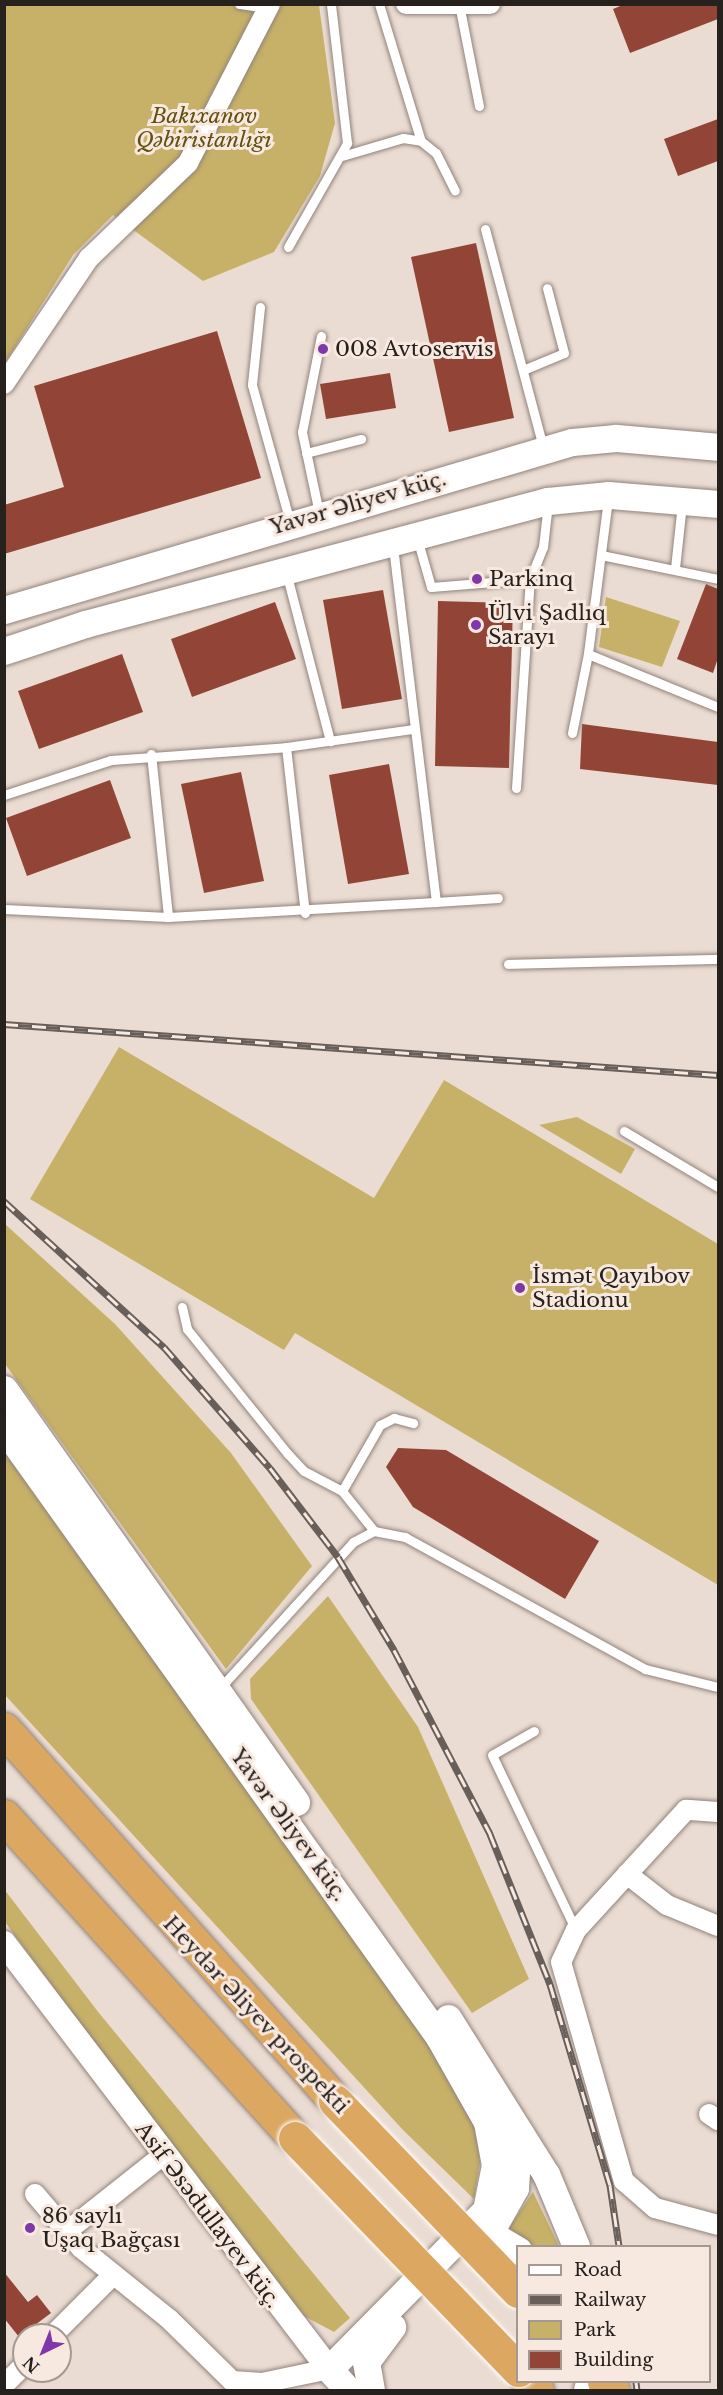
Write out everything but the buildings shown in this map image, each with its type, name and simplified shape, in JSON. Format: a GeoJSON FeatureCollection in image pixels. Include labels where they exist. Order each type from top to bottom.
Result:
{"type":"FeatureCollection","features":[{"type":"Feature","properties":{"kind":"highway"},"geometry":{"type":"LineString","coordinates":[[4,1725],[32,1762]]}},
{"type":"Feature","properties":{"kind":"highway","name":"Heydər Əliyev prospekti"},"geometry":{"type":"LineString","coordinates":[[4,1730],[336,2102],[516,2289]]}},
{"type":"Feature","properties":{"kind":"highway"},"geometry":{"type":"LineString","coordinates":[[4,1816],[295,2138],[516,2368]]}},
{"type":"Feature","properties":{"kind":"main road","name":"Yavər Əliyev küç."},"geometry":{"type":"LineString","coordinates":[[4,610],[319,513],[544,450],[616,438],[718,447]]}},
{"type":"Feature","properties":{"kind":"main road"},"geometry":{"type":"LineString","coordinates":[[4,651],[285,570],[548,501],[609,495],[718,504]]}},
{"type":"Feature","properties":{"kind":"main road","name":"Yavər Əliyev küç."},"geometry":{"type":"LineString","coordinates":[[4,1389],[502,2101],[546,2174],[575,2245]]}},
{"type":"Feature","properties":{"kind":"main road","name":"Yavər Əliyev küç."},"geometry":{"type":"LineString","coordinates":[[4,1428],[432,2027],[475,2096],[493,2145],[495,2180],[486,2210],[333,2380]]}},
{"type":"Feature","properties":{"kind":"main road"},"geometry":{"type":"LineString","coordinates":[[371,2391],[365,2375],[370,2352],[504,2214],[517,2173],[502,2101]]}},
{"type":"Feature","properties":{"kind":"main road"},"geometry":{"type":"LineString","coordinates":[[460,2240],[486,2235],[516,2249]]}},
{"type":"Feature","properties":{"kind":"main road"},"geometry":{"type":"LineString","coordinates":[[333,2380],[348,2391]]}},
{"type":"Feature","properties":{"kind":"street"},"geometry":{"type":"LineString","coordinates":[[406,4],[459,6],[490,4]]}},
{"type":"Feature","properties":{"kind":"street"},"geometry":{"type":"LineString","coordinates":[[4,384],[89,258],[188,163],[268,6]]}},
{"type":"Feature","properties":{"kind":"street"},"geometry":{"type":"LineString","coordinates":[[718,1812],[686,1810],[576,1930],[561,1962],[624,2181],[655,2208],[718,2224]]}},
{"type":"Feature","properties":{"kind":"street"},"geometry":{"type":"LineString","coordinates":[[627,1874],[667,1905],[718,1926]]}},
{"type":"Feature","properties":{"kind":"street","name":"Asif Əsədullayev küç."},"geometry":{"type":"LineString","coordinates":[[4,1943],[333,2380]]}},
{"type":"Feature","properties":{"kind":"street"},"geometry":{"type":"LineString","coordinates":[[66,2232],[164,2155]]}},
{"type":"Feature","properties":{"kind":"street"},"geometry":{"type":"LineString","coordinates":[[35,2194],[66,2232],[231,2381],[262,2383],[333,2380]]}},
{"type":"Feature","properties":{"kind":"street"},"geometry":{"type":"LineString","coordinates":[[65,2323],[113,2275]]}},
{"type":"Feature","properties":{"kind":"lane"},"geometry":{"type":"LineString","coordinates":[[239,4],[268,6]]}},
{"type":"Feature","properties":{"kind":"lane"},"geometry":{"type":"LineString","coordinates":[[288,247],[342,156],[346,143],[331,4]]}},
{"type":"Feature","properties":{"kind":"lane"},"geometry":{"type":"LineString","coordinates":[[379,4],[421,141]]}},
{"type":"Feature","properties":{"kind":"lane"},"geometry":{"type":"LineString","coordinates":[[459,6],[479,106]]}},
{"type":"Feature","properties":{"kind":"lane"},"geometry":{"type":"LineString","coordinates":[[342,156],[403,138],[421,141],[436,153],[455,191]]}},
{"type":"Feature","properties":{"kind":"lane"},"geometry":{"type":"LineString","coordinates":[[485,229],[544,450]]}},
{"type":"Feature","properties":{"kind":"lane"},"geometry":{"type":"LineString","coordinates":[[523,370],[564,353],[547,288]]}},
{"type":"Feature","properties":{"kind":"lane"},"geometry":{"type":"LineString","coordinates":[[260,307],[252,385],[290,522]]}},
{"type":"Feature","properties":{"kind":"lane"},"geometry":{"type":"LineString","coordinates":[[319,513],[306,453],[303,415],[321,336]]}},
{"type":"Feature","properties":{"kind":"lane"},"geometry":{"type":"LineString","coordinates":[[306,453],[361,439]]}},
{"type":"Feature","properties":{"kind":"lane"},"geometry":{"type":"LineString","coordinates":[[572,733],[588,654],[609,495]]}},
{"type":"Feature","properties":{"kind":"lane"},"geometry":{"type":"LineString","coordinates":[[516,788],[530,579],[543,547],[548,501]]}},
{"type":"Feature","properties":{"kind":"lane"},"geometry":{"type":"LineString","coordinates":[[675,568],[682,501]]}},
{"type":"Feature","properties":{"kind":"lane"},"geometry":{"type":"LineString","coordinates":[[404,539],[431,587],[530,579]]}},
{"type":"Feature","properties":{"kind":"lane"},"geometry":{"type":"LineString","coordinates":[[404,539],[413,729],[436,902]]}},
{"type":"Feature","properties":{"kind":"lane"},"geometry":{"type":"LineString","coordinates":[[601,555],[675,568],[718,579]]}},
{"type":"Feature","properties":{"kind":"lane"},"geometry":{"type":"LineString","coordinates":[[285,570],[330,741]]}},
{"type":"Feature","properties":{"kind":"lane"},"geometry":{"type":"LineString","coordinates":[[588,654],[718,707]]}},
{"type":"Feature","properties":{"kind":"lane"},"geometry":{"type":"LineString","coordinates":[[4,795],[111,760],[151,754],[286,747],[413,729]]}},
{"type":"Feature","properties":{"kind":"lane"},"geometry":{"type":"LineString","coordinates":[[286,747],[306,913]]}},
{"type":"Feature","properties":{"kind":"lane"},"geometry":{"type":"LineString","coordinates":[[151,754],[168,917]]}},
{"type":"Feature","properties":{"kind":"lane"},"geometry":{"type":"LineString","coordinates":[[4,909],[168,917],[306,913],[498,898]]}},
{"type":"Feature","properties":{"kind":"lane"},"geometry":{"type":"LineString","coordinates":[[508,964],[718,959]]}},
{"type":"Feature","properties":{"kind":"lane"},"geometry":{"type":"LineString","coordinates":[[624,1131],[718,1187]]}},
{"type":"Feature","properties":{"kind":"lane"},"geometry":{"type":"LineString","coordinates":[[182,1306],[187,1329],[288,1454],[304,1471],[342,1491],[374,1531]]}},
{"type":"Feature","properties":{"kind":"lane"},"geometry":{"type":"LineString","coordinates":[[342,1491],[380,1425],[394,1418],[413,1423]]}},
{"type":"Feature","properties":{"kind":"lane"},"geometry":{"type":"LineString","coordinates":[[217,1691],[353,1542],[374,1531],[405,1537],[645,1669],[718,1687]]}},
{"type":"Feature","properties":{"kind":"lane"},"geometry":{"type":"LineString","coordinates":[[534,1731],[492,1755],[576,1930]]}},
{"type":"Feature","properties":{"kind":"green space","name":"Bakıxanov Qəbiristanlığı"},"geometry":{"type":"Polygon","coordinates":[[[5,5],[319,5],[335,123],[320,176],[274,252],[203,281],[113,215],[73,255],[5,363],[5,5]]]}},
{"type":"Feature","properties":{"kind":"green space"},"geometry":{"type":"Polygon","coordinates":[[[606,597],[680,621],[662,667],[599,647],[606,597]]]}},
{"type":"Feature","properties":{"kind":"green space","name":"İsmət Qayıbov Stadionu"},"geometry":{"type":"Polygon","coordinates":[[[119,1047],[374,1198],[444,1080],[718,1244],[718,1585],[295,1333],[284,1350],[30,1199],[119,1047]]]}},
{"type":"Feature","properties":{"kind":"green space"},"geometry":{"type":"Polygon","coordinates":[[[577,1117],[635,1149],[621,1174],[539,1125],[577,1117]]]}},
{"type":"Feature","properties":{"kind":"green space"},"geometry":{"type":"Polygon","coordinates":[[[5,1224],[115,1324],[231,1453],[312,1566],[226,1669],[5,1364],[5,1224]]]}},
{"type":"Feature","properties":{"kind":"green space"},"geometry":{"type":"Polygon","coordinates":[[[4,1452],[451,2074],[475,2126],[480,2162],[474,2199],[403,2130],[5,1695],[4,1452]]]}},
{"type":"Feature","properties":{"kind":"green space"},"geometry":{"type":"Polygon","coordinates":[[[328,1596],[418,1727],[529,1979],[472,2013],[251,1699],[250,1679],[328,1596]]]}},
{"type":"Feature","properties":{"kind":"green space"},"geometry":{"type":"Polygon","coordinates":[[[4,1889],[99,2013],[350,2318],[334,2332],[291,2309],[5,1922],[4,1889]]]}},
{"type":"Feature","properties":{"kind":"green space"},"geometry":{"type":"Polygon","coordinates":[[[533,2192],[559,2245],[527,2245],[508,2229],[533,2192]]]}},
{"type":"Feature","properties":{"kind":"railway"},"geometry":{"type":"LineString","coordinates":[[4,1024],[718,1075]]}},
{"type":"Feature","properties":{"kind":"railway"},"geometry":{"type":"LineString","coordinates":[[4,1201],[164,1347],[270,1468],[338,1557],[394,1650],[490,1834],[550,1984],[610,2185],[619,2245]]}},
{"type":"Feature","properties":{"kind":"railway"},"geometry":{"type":"LineString","coordinates":[[636,2383],[637,2390]]}},
{"type":"Feature","properties":{"kind":"place","name":"008 Avtoservis"},"geometry":{"type":"Point","coordinates":[323,349]}},
{"type":"Feature","properties":{"kind":"place","name":"Parkinq"},"geometry":{"type":"Point","coordinates":[477,579]}},
{"type":"Feature","properties":{"kind":"place","name":"Ülvi Şadlıq Sarayı"},"geometry":{"type":"Point","coordinates":[476,625]}},
{"type":"Feature","properties":{"kind":"place","name":"İsmət Qayıbov Stadionu"},"geometry":{"type":"Point","coordinates":[520,1288]}},
{"type":"Feature","properties":{"kind":"place","name":"86 saylı Uşaq Bağçası"},"geometry":{"type":"Point","coordinates":[30,2228]}}]}
